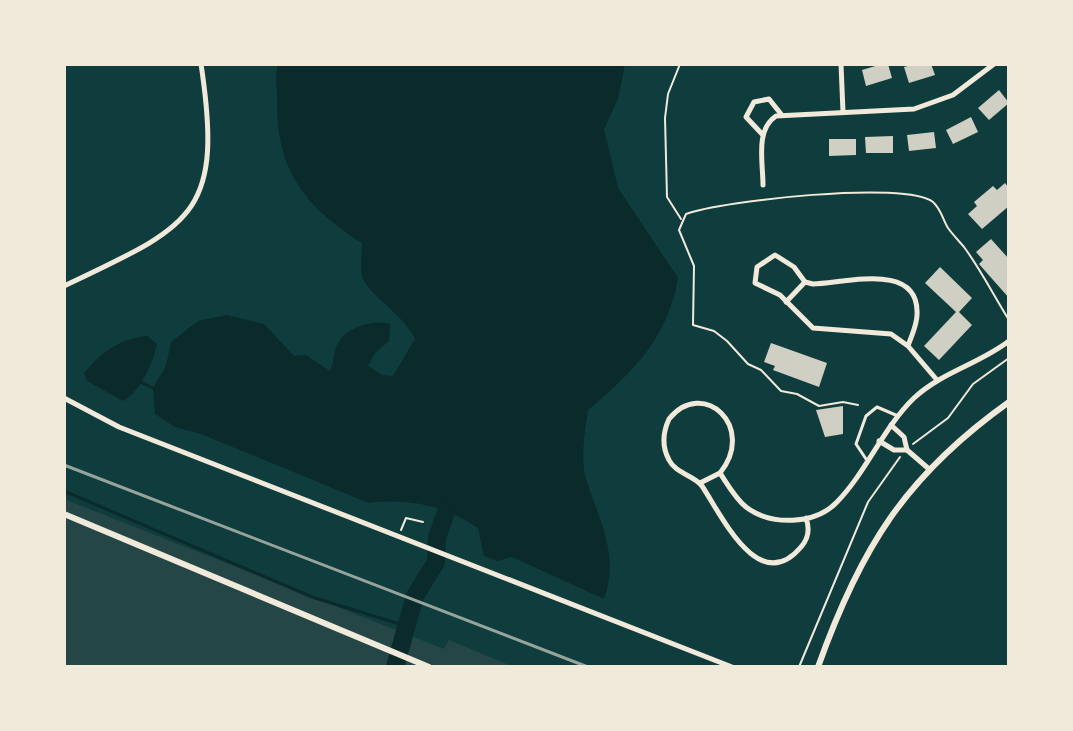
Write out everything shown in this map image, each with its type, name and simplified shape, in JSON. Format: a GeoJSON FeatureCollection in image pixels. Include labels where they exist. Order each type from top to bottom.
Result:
{"type":"FeatureCollection","features":[{"type":"Feature","properties":{"kind":"street"},"geometry":{"type":"LineString","coordinates":[[64,286],[149,246],[181,220],[193,203],[207,172],[210,146],[201,64]]}},
{"type":"Feature","properties":{"kind":"street"},"geometry":{"type":"LineString","coordinates":[[841,64],[843,112]]}},
{"type":"Feature","properties":{"kind":"street"},"geometry":{"type":"LineString","coordinates":[[763,184],[762,134],[771,119],[781,114],[914,109],[962,90],[994,64]]}},
{"type":"Feature","properties":{"kind":"street"},"geometry":{"type":"LineString","coordinates":[[762,134],[746,117],[754,102],[769,99],[781,114]]}},
{"type":"Feature","properties":{"kind":"street"},"geometry":{"type":"LineString","coordinates":[[908,346],[917,315],[914,300],[892,281],[877,276],[826,284],[805,282],[782,257],[764,260],[753,275],[755,283],[780,295],[813,328],[878,331],[898,338],[937,380]]}},
{"type":"Feature","properties":{"kind":"street"},"geometry":{"type":"LineString","coordinates":[[786,302],[805,282]]}},
{"type":"Feature","properties":{"kind":"street"},"geometry":{"type":"LineString","coordinates":[[720,473],[734,494],[762,516],[784,521],[806,518],[835,505],[898,416],[937,380],[1009,341]]}},
{"type":"Feature","properties":{"kind":"street"},"geometry":{"type":"LineString","coordinates":[[64,398],[119,427],[732,667]]}},
{"type":"Feature","properties":{"kind":"street"},"geometry":{"type":"LineString","coordinates":[[818,667],[838,609],[865,555],[929,469],[1009,402]]}},
{"type":"Feature","properties":{"kind":"street"},"geometry":{"type":"LineString","coordinates":[[700,483],[720,473],[733,449],[734,434],[729,419],[717,409],[700,403],[676,410],[665,428],[664,446],[670,462],[679,472],[700,483],[740,543],[759,560],[775,563],[792,558],[808,534],[806,518]]}},
{"type":"Feature","properties":{"kind":"street"},"geometry":{"type":"LineString","coordinates":[[891,425],[904,437],[907,450],[929,469]]}},
{"type":"Feature","properties":{"kind":"street"},"geometry":{"type":"LineString","coordinates":[[879,441],[894,450],[907,450]]}},
{"type":"Feature","properties":{"kind":"street"},"geometry":{"type":"LineString","coordinates":[[64,514],[429,667]]}},
{"type":"Feature","properties":{"kind":"lane"},"geometry":{"type":"LineString","coordinates":[[866,459],[856,450],[856,444],[866,416],[877,407],[898,416]]}},
{"type":"Feature","properties":{"kind":"path"},"geometry":{"type":"LineString","coordinates":[[680,64],[668,94],[665,118],[667,197],[681,219],[679,230],[691,254],[696,277],[693,325],[714,331],[781,391],[797,394],[819,406],[843,402],[858,405]]}},
{"type":"Feature","properties":{"kind":"path"},"geometry":{"type":"LineString","coordinates":[[763,184],[777,199]]}},
{"type":"Feature","properties":{"kind":"path"},"geometry":{"type":"LineString","coordinates":[[681,219],[694,211],[723,203],[888,193],[926,197],[937,206],[947,227],[965,248],[1009,320]]}},
{"type":"Feature","properties":{"kind":"path"},"geometry":{"type":"LineString","coordinates":[[799,667],[868,502],[907,450],[948,418],[973,384],[1009,358]]}},
{"type":"Feature","properties":{"kind":"path"},"geometry":{"type":"LineString","coordinates":[[401,535],[406,518],[423,522]]}},
{"type":"Feature","properties":{"kind":"shaded area"},"geometry":{"type":"Polygon","coordinates":[[[278,64],[625,64],[618,99],[604,129],[618,188],[678,278],[666,319],[657,336],[634,367],[588,410],[583,462],[609,553],[610,567],[604,599],[512,557],[498,561],[484,556],[478,528],[453,514],[413,503],[369,503],[201,434],[175,427],[155,414],[153,388],[166,366],[171,342],[198,321],[227,315],[264,324],[294,356],[306,355],[330,371],[341,339],[360,326],[390,324],[389,341],[375,353],[368,366],[382,375],[393,376],[415,339],[364,282],[362,243],[310,200],[288,167],[278,125],[278,64]]]}},
{"type":"Feature","properties":{"kind":"shaded area"},"geometry":{"type":"Polygon","coordinates":[[[147,336],[157,344],[155,352],[145,376],[129,397],[123,401],[87,381],[84,373],[104,353],[120,343],[147,336]]]}},
{"type":"Feature","properties":{"kind":"shaded area"},"geometry":{"type":"Polygon","coordinates":[[[64,499],[444,649],[449,640],[514,667],[64,667],[64,499]]]}},
{"type":"Feature","properties":{"kind":"building"},"geometry":{"type":"Polygon","coordinates":[[[888,64],[892,78],[866,86],[862,70],[888,64]]]}},
{"type":"Feature","properties":{"kind":"building"},"geometry":{"type":"Polygon","coordinates":[[[931,64],[935,75],[909,83],[904,67],[931,64]]]}},
{"type":"Feature","properties":{"kind":"building"},"geometry":{"type":"Polygon","coordinates":[[[999,90],[1009,103],[989,120],[978,108],[999,90]]]}},
{"type":"Feature","properties":{"kind":"building"},"geometry":{"type":"Polygon","coordinates":[[[971,117],[978,132],[953,144],[946,130],[971,117]]]}},
{"type":"Feature","properties":{"kind":"building"},"geometry":{"type":"Polygon","coordinates":[[[934,132],[936,148],[909,151],[907,135],[934,132]]]}},
{"type":"Feature","properties":{"kind":"building"},"geometry":{"type":"Polygon","coordinates":[[[893,136],[893,153],[866,153],[865,137],[893,136]]]}},
{"type":"Feature","properties":{"kind":"building"},"geometry":{"type":"Polygon","coordinates":[[[829,139],[856,139],[856,155],[829,156],[829,139]]]}},
{"type":"Feature","properties":{"kind":"building"},"geometry":{"type":"Polygon","coordinates":[[[1005,183],[1009,188],[1009,206],[982,229],[968,214],[977,206],[974,202],[993,186],[997,190],[1005,183]]]}},
{"type":"Feature","properties":{"kind":"building"},"geometry":{"type":"Polygon","coordinates":[[[991,239],[1009,259],[1009,298],[979,264],[983,260],[976,252],[991,239]]]}},
{"type":"Feature","properties":{"kind":"building"},"geometry":{"type":"Polygon","coordinates":[[[940,267],[972,298],[959,312],[972,325],[939,360],[924,346],[956,312],[925,283],[940,267]]]}},
{"type":"Feature","properties":{"kind":"building"},"geometry":{"type":"Polygon","coordinates":[[[771,343],[827,363],[819,387],[773,370],[775,366],[764,362],[771,343]]]}},
{"type":"Feature","properties":{"kind":"building"},"geometry":{"type":"Polygon","coordinates":[[[843,406],[843,434],[825,437],[816,410],[843,406]]]}},
{"type":"Feature","properties":{"kind":"waterway"},"geometry":{"type":"LineString","coordinates":[[140,382],[153,388]]}},
{"type":"Feature","properties":{"kind":"waterway"},"geometry":{"type":"LineString","coordinates":[[64,491],[312,597],[406,626]]}},
{"type":"Feature","properties":{"kind":"waterway"},"geometry":{"type":"LineString","coordinates":[[395,667],[415,596],[436,562],[437,538],[446,512]]}},
{"type":"Feature","properties":{"kind":"railway"},"geometry":{"type":"LineString","coordinates":[[64,465],[588,667]]}}]}
